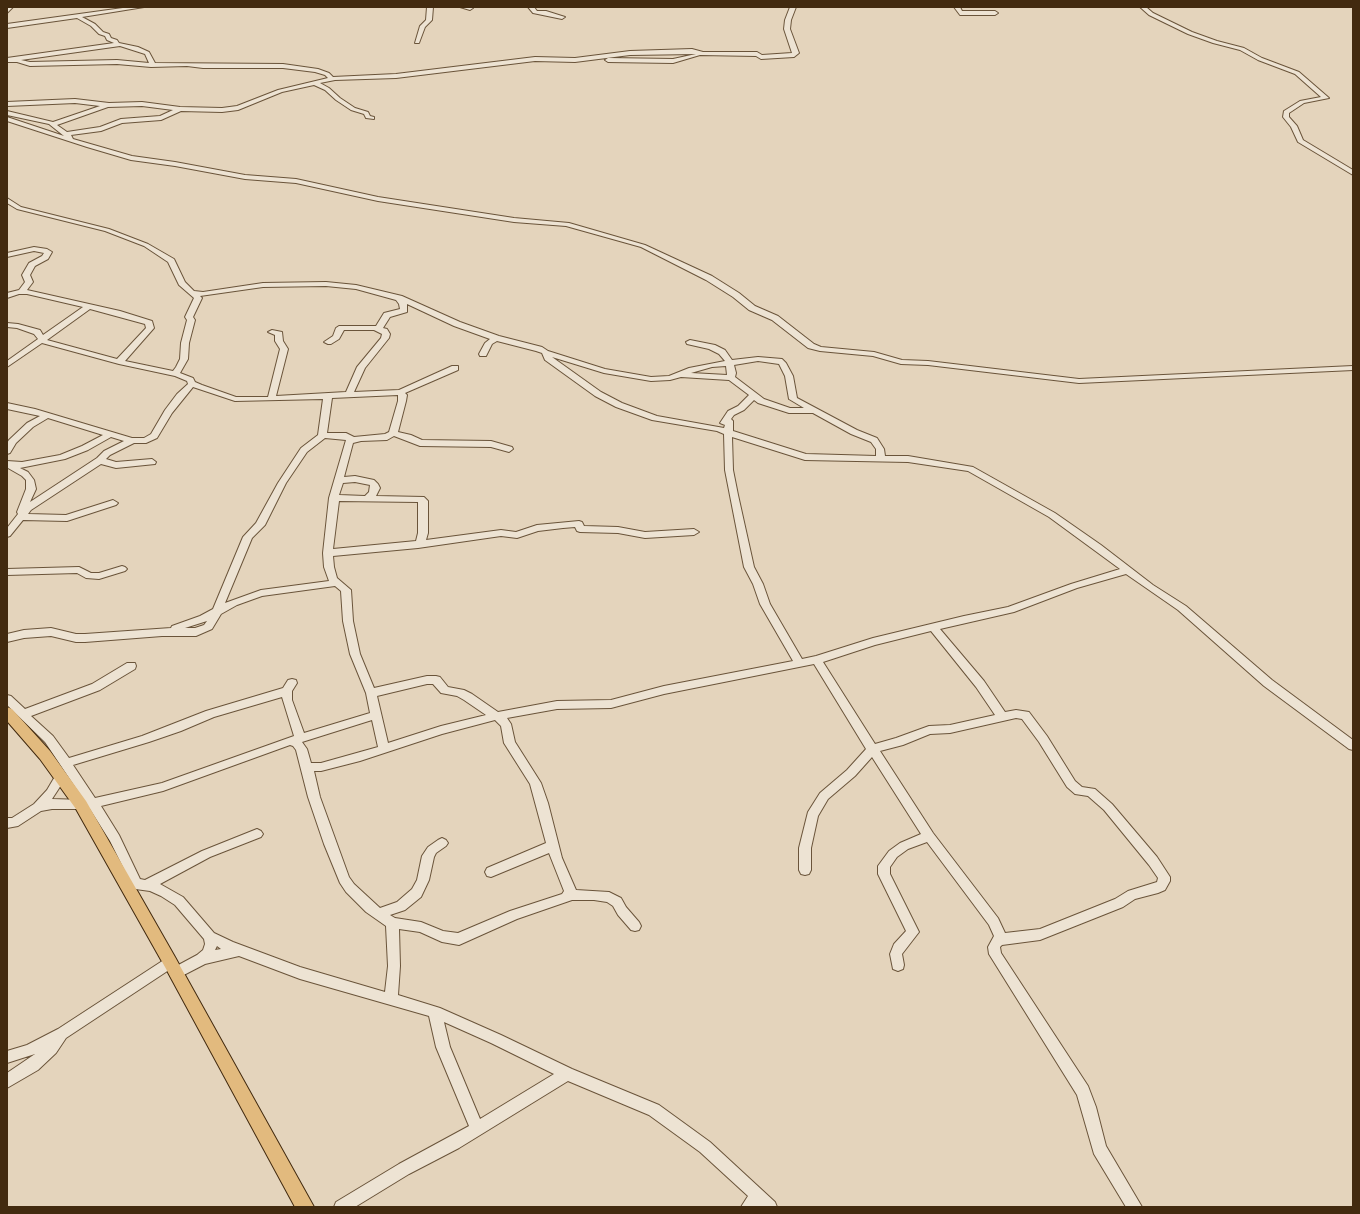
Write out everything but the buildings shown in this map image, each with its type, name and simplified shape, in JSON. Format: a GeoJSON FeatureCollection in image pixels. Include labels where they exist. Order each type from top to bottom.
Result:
{"type":"FeatureCollection","features":[{"type":"Feature","properties":{"kind":"main road"},"geometry":{"type":"LineString","coordinates":[[7,712],[45,755],[64,769],[135,884],[173,968],[305,1207]]}},
{"type":"Feature","properties":{"kind":"street"},"geometry":{"type":"LineString","coordinates":[[7,11],[10,7]]}},
{"type":"Feature","properties":{"kind":"street"},"geometry":{"type":"LineString","coordinates":[[7,26],[141,7]]}},
{"type":"Feature","properties":{"kind":"street"},"geometry":{"type":"LineString","coordinates":[[417,42],[423,26],[429,20],[430,7]]}},
{"type":"Feature","properties":{"kind":"street"},"geometry":{"type":"LineString","coordinates":[[463,7],[470,8]]}},
{"type":"Feature","properties":{"kind":"street"},"geometry":{"type":"LineString","coordinates":[[531,7],[535,12],[562,17]]}},
{"type":"Feature","properties":{"kind":"street"},"geometry":{"type":"LineString","coordinates":[[593,58],[609,60],[672,61],[703,54],[757,54],[761,57],[795,55],[787,29],[788,20],[793,7]]}},
{"type":"Feature","properties":{"kind":"street"},"geometry":{"type":"LineString","coordinates":[[957,7],[960,13],[996,14],[987,7]]}},
{"type":"Feature","properties":{"kind":"street"},"geometry":{"type":"LineString","coordinates":[[1143,7],[1151,14],[1190,33],[1215,42],[1242,49],[1260,59],[1297,73],[1326,98],[1302,102],[1286,112],[1286,117],[1294,126],[1300,141],[1353,173]]}},
{"type":"Feature","properties":{"kind":"street"},"geometry":{"type":"LineString","coordinates":[[79,17],[107,35],[109,39],[115,41],[116,44]]}},
{"type":"Feature","properties":{"kind":"street"},"geometry":{"type":"LineString","coordinates":[[8,60],[116,44],[136,48],[146,53],[153,65]]}},
{"type":"Feature","properties":{"kind":"street"},"geometry":{"type":"LineString","coordinates":[[7,104],[75,101],[109,104],[142,104],[156,108],[214,110],[234,109],[270,94],[331,78],[410,75],[535,59],[570,60],[630,53],[692,51],[703,54]]}},
{"type":"Feature","properties":{"kind":"street"},"geometry":{"type":"LineString","coordinates":[[8,60],[30,64],[122,62],[153,65],[187,64],[203,66],[283,66],[316,70],[327,74],[331,78]]}},
{"type":"Feature","properties":{"kind":"street"},"geometry":{"type":"LineString","coordinates":[[313,82],[328,89],[338,99],[353,109],[366,113],[369,118],[372,118]]}},
{"type":"Feature","properties":{"kind":"street"},"geometry":{"type":"LineString","coordinates":[[54,124],[109,104]]}},
{"type":"Feature","properties":{"kind":"street"},"geometry":{"type":"LineString","coordinates":[[67,134],[97,130],[121,121],[161,118],[180,109]]}},
{"type":"Feature","properties":{"kind":"street"},"geometry":{"type":"LineString","coordinates":[[7,113],[54,124],[76,142]]}},
{"type":"Feature","properties":{"kind":"street"},"geometry":{"type":"LineString","coordinates":[[7,119],[76,142],[131,158],[193,167],[245,177],[296,181],[363,197],[514,220],[573,225],[643,246],[709,278],[736,295],[752,308],[776,318],[812,346],[820,349],[874,354],[901,362],[928,363],[1080,381],[1353,368]]}},
{"type":"Feature","properties":{"kind":"street"},"geometry":{"type":"LineString","coordinates":[[7,200],[19,208],[107,230],[146,245],[171,261],[182,283],[198,298],[189,317],[191,320],[185,343],[184,359],[180,368],[174,374]]}},
{"type":"Feature","properties":{"kind":"street"},"geometry":{"type":"LineString","coordinates":[[7,255],[34,249],[45,250],[48,252],[45,257],[32,265],[26,275],[29,282],[21,292]]}},
{"type":"Feature","properties":{"kind":"street"},"geometry":{"type":"LineString","coordinates":[[192,293],[203,294],[263,285],[326,284],[356,287],[399,298],[422,309],[496,338],[539,349],[592,368],[615,374],[651,379],[670,378],[701,367],[728,363],[758,359],[779,361],[786,370],[792,395],[796,402]]}},
{"type":"Feature","properties":{"kind":"street"},"geometry":{"type":"LineString","coordinates":[[7,296],[21,292],[48,297],[118,313],[149,323],[150,328],[119,362]]}},
{"type":"Feature","properties":{"kind":"street"},"geometry":{"type":"LineString","coordinates":[[399,298],[403,304],[403,310]]}},
{"type":"Feature","properties":{"kind":"street"},"geometry":{"type":"LineString","coordinates":[[7,366],[41,338],[57,330],[88,307]]}},
{"type":"Feature","properties":{"kind":"street"},"geometry":{"type":"LineString","coordinates":[[378,329],[387,315],[403,310],[422,309]]}},
{"type":"Feature","properties":{"kind":"street"},"geometry":{"type":"LineString","coordinates":[[7,325],[18,326],[41,338],[119,362],[184,377],[190,380],[192,384],[235,399],[271,399],[400,392],[455,368]]}},
{"type":"Feature","properties":{"kind":"street"},"geometry":{"type":"LineString","coordinates":[[328,342],[336,337],[339,330],[342,328],[378,329],[384,331],[385,338],[361,367],[349,394]]}},
{"type":"Feature","properties":{"kind":"street"},"geometry":{"type":"LineString","coordinates":[[271,399],[284,349],[279,341],[279,334],[272,332]]}},
{"type":"Feature","properties":{"kind":"street"},"geometry":{"type":"LineString","coordinates":[[483,354],[489,343],[496,338]]}},
{"type":"Feature","properties":{"kind":"street"},"geometry":{"type":"LineString","coordinates":[[690,342],[717,349],[726,355],[732,373],[731,378]]}},
{"type":"Feature","properties":{"kind":"street"},"geometry":{"type":"LineString","coordinates":[[545,352],[548,358],[609,401],[655,418],[713,428],[805,458],[914,460],[970,469],[1052,515],[1098,547],[1126,570],[1182,608],[1256,674],[1349,743],[1353,753]]}},
{"type":"Feature","properties":{"kind":"street"},"geometry":{"type":"LineString","coordinates":[[680,375],[731,378],[764,402],[789,410],[815,411]]}},
{"type":"Feature","properties":{"kind":"street"},"geometry":{"type":"LineString","coordinates":[[7,534],[20,517],[42,498],[100,460],[107,453],[132,442],[149,439],[156,434],[168,412],[180,396],[192,384]]}},
{"type":"Feature","properties":{"kind":"street"},"geometry":{"type":"LineString","coordinates":[[384,748],[372,693],[355,654],[348,621],[346,590],[336,583],[332,577],[328,553],[334,498],[348,444],[352,440],[362,438],[384,438],[393,433],[402,401],[403,395],[400,392]]}},
{"type":"Feature","properties":{"kind":"street"},"geometry":{"type":"LineString","coordinates":[[323,436],[328,395]]}},
{"type":"Feature","properties":{"kind":"street"},"geometry":{"type":"LineString","coordinates":[[713,428],[721,425],[731,413],[746,404],[753,395]]}},
{"type":"Feature","properties":{"kind":"street"},"geometry":{"type":"LineString","coordinates":[[764,402],[796,402],[806,405],[854,432],[874,440],[880,449],[881,459]]}},
{"type":"Feature","properties":{"kind":"street"},"geometry":{"type":"LineString","coordinates":[[7,406],[132,442]]}},
{"type":"Feature","properties":{"kind":"street"},"geometry":{"type":"LineString","coordinates":[[7,451],[12,442],[30,425],[46,416]]}},
{"type":"Feature","properties":{"kind":"street"},"geometry":{"type":"LineString","coordinates":[[728,418],[729,470],[749,567],[758,584],[765,604],[800,664]]}},
{"type":"Feature","properties":{"kind":"street"},"geometry":{"type":"LineString","coordinates":[[393,433],[408,437],[420,443],[491,444],[509,449]]}},
{"type":"Feature","properties":{"kind":"street"},"geometry":{"type":"LineString","coordinates":[[9,464],[22,465],[66,456],[109,435]]}},
{"type":"Feature","properties":{"kind":"street"},"geometry":{"type":"LineString","coordinates":[[216,613],[248,537],[260,525],[282,483],[304,450],[323,436],[346,436],[352,440]]}},
{"type":"Feature","properties":{"kind":"street"},"geometry":{"type":"LineString","coordinates":[[100,460],[109,464],[152,462]]}},
{"type":"Feature","properties":{"kind":"street"},"geometry":{"type":"LineString","coordinates":[[9,464],[28,476],[31,483],[31,489],[20,517]]}},
{"type":"Feature","properties":{"kind":"street"},"geometry":{"type":"LineString","coordinates":[[339,480],[355,479],[371,482],[374,484],[375,488],[368,498]]}},
{"type":"Feature","properties":{"kind":"street"},"geometry":{"type":"LineString","coordinates":[[334,498],[422,499],[423,534],[418,545]]}},
{"type":"Feature","properties":{"kind":"street"},"geometry":{"type":"LineString","coordinates":[[20,517],[68,518],[113,503]]}},
{"type":"Feature","properties":{"kind":"street"},"geometry":{"type":"LineString","coordinates":[[328,553],[418,545],[501,532],[517,535],[538,528],[574,524],[579,524],[580,529],[618,530],[645,534],[694,532]]}},
{"type":"Feature","properties":{"kind":"street"},"geometry":{"type":"LineString","coordinates":[[7,572],[76,570],[89,576],[99,576],[122,569]]}},
{"type":"Feature","properties":{"kind":"street"},"geometry":{"type":"LineString","coordinates":[[307,767],[321,767],[360,757],[384,748],[471,722],[497,716],[557,705],[592,706],[611,704],[664,690],[817,660],[873,642],[934,628],[964,619],[1010,610],[1074,586],[1111,576],[1126,570]]}},
{"type":"Feature","properties":{"kind":"street"},"geometry":{"type":"LineString","coordinates":[[7,638],[36,632],[51,632],[76,638],[85,638],[162,632],[188,625],[216,613],[225,607],[261,593],[336,583]]}},
{"type":"Feature","properties":{"kind":"street"},"geometry":{"type":"LineString","coordinates":[[934,628],[980,684],[1002,717]]}},
{"type":"Feature","properties":{"kind":"street"},"geometry":{"type":"LineString","coordinates":[[817,660],[844,705],[929,836],[989,915],[999,932],[1000,936],[994,947],[995,954],[1083,1091],[1089,1107],[1099,1149],[1134,1207]]}},
{"type":"Feature","properties":{"kind":"street"},"geometry":{"type":"LineString","coordinates":[[24,714],[96,687],[131,666]]}},
{"type":"Feature","properties":{"kind":"street"},"geometry":{"type":"LineString","coordinates":[[372,693],[436,680],[445,690],[460,693],[497,716],[506,724],[510,743],[535,783],[542,803],[552,846],[570,891],[570,895]]}},
{"type":"Feature","properties":{"kind":"street"},"geometry":{"type":"LineString","coordinates":[[7,823],[14,823],[38,807],[51,793],[64,769],[158,735],[210,714],[290,687],[288,700],[295,740],[301,749],[330,844],[344,879],[364,903],[378,914],[392,922],[421,927],[442,936],[459,939],[514,914],[567,898],[570,895],[594,895],[609,897],[617,902],[622,911],[635,926]]}},
{"type":"Feature","properties":{"kind":"street"},"geometry":{"type":"LineString","coordinates":[[7,699],[49,739],[64,769]]}},
{"type":"Feature","properties":{"kind":"street"},"geometry":{"type":"LineString","coordinates":[[471,722],[480,715],[484,708]]}},
{"type":"Feature","properties":{"kind":"street"},"geometry":{"type":"LineString","coordinates":[[805,870],[805,848],[812,815],[824,796],[851,773],[873,748],[903,741],[921,732],[950,729],[969,723],[985,722],[1016,714],[1027,717],[1071,784],[1079,791],[1091,792],[1108,807],[1153,861],[1164,877],[1164,881],[1161,886],[1154,889],[1132,895],[1119,903],[1040,934],[998,940]]}},
{"type":"Feature","properties":{"kind":"street"},"geometry":{"type":"LineString","coordinates":[[38,807],[52,804],[86,804],[163,787],[295,740],[376,715]]}},
{"type":"Feature","properties":{"kind":"street"},"geometry":{"type":"LineString","coordinates":[[135,884],[257,834]]}},
{"type":"Feature","properties":{"kind":"street"},"geometry":{"type":"LineString","coordinates":[[898,965],[896,954],[899,948],[913,932],[884,874],[884,866],[892,854],[904,846],[929,836]]}},
{"type":"Feature","properties":{"kind":"street"},"geometry":{"type":"LineString","coordinates":[[378,914],[400,906],[417,893],[423,880],[428,856],[432,850],[442,843]]}},
{"type":"Feature","properties":{"kind":"street"},"geometry":{"type":"LineString","coordinates":[[491,872],[552,846]]}},
{"type":"Feature","properties":{"kind":"street"},"geometry":{"type":"LineString","coordinates":[[135,884],[165,892],[179,901],[210,937],[228,946],[300,973],[435,1012],[496,1038],[567,1074],[654,1110],[705,1147],[753,1202],[770,1207]]}},
{"type":"Feature","properties":{"kind":"street"},"geometry":{"type":"LineString","coordinates":[[390,999],[394,966],[392,922]]}},
{"type":"Feature","properties":{"kind":"street"},"geometry":{"type":"LineString","coordinates":[[202,959],[208,953],[211,944],[210,937]]}},
{"type":"Feature","properties":{"kind":"street"},"geometry":{"type":"LineString","coordinates":[[7,1057],[30,1050],[63,1033],[173,968],[202,959],[241,950]]}},
{"type":"Feature","properties":{"kind":"street"},"geometry":{"type":"LineString","coordinates":[[435,1012],[443,1047],[478,1129]]}},
{"type":"Feature","properties":{"kind":"street"},"geometry":{"type":"LineString","coordinates":[[7,1081],[33,1065],[51,1049],[63,1033]]}},
{"type":"Feature","properties":{"kind":"street"},"geometry":{"type":"LineString","coordinates":[[341,1207],[404,1169],[478,1129],[567,1074]]}}]}
